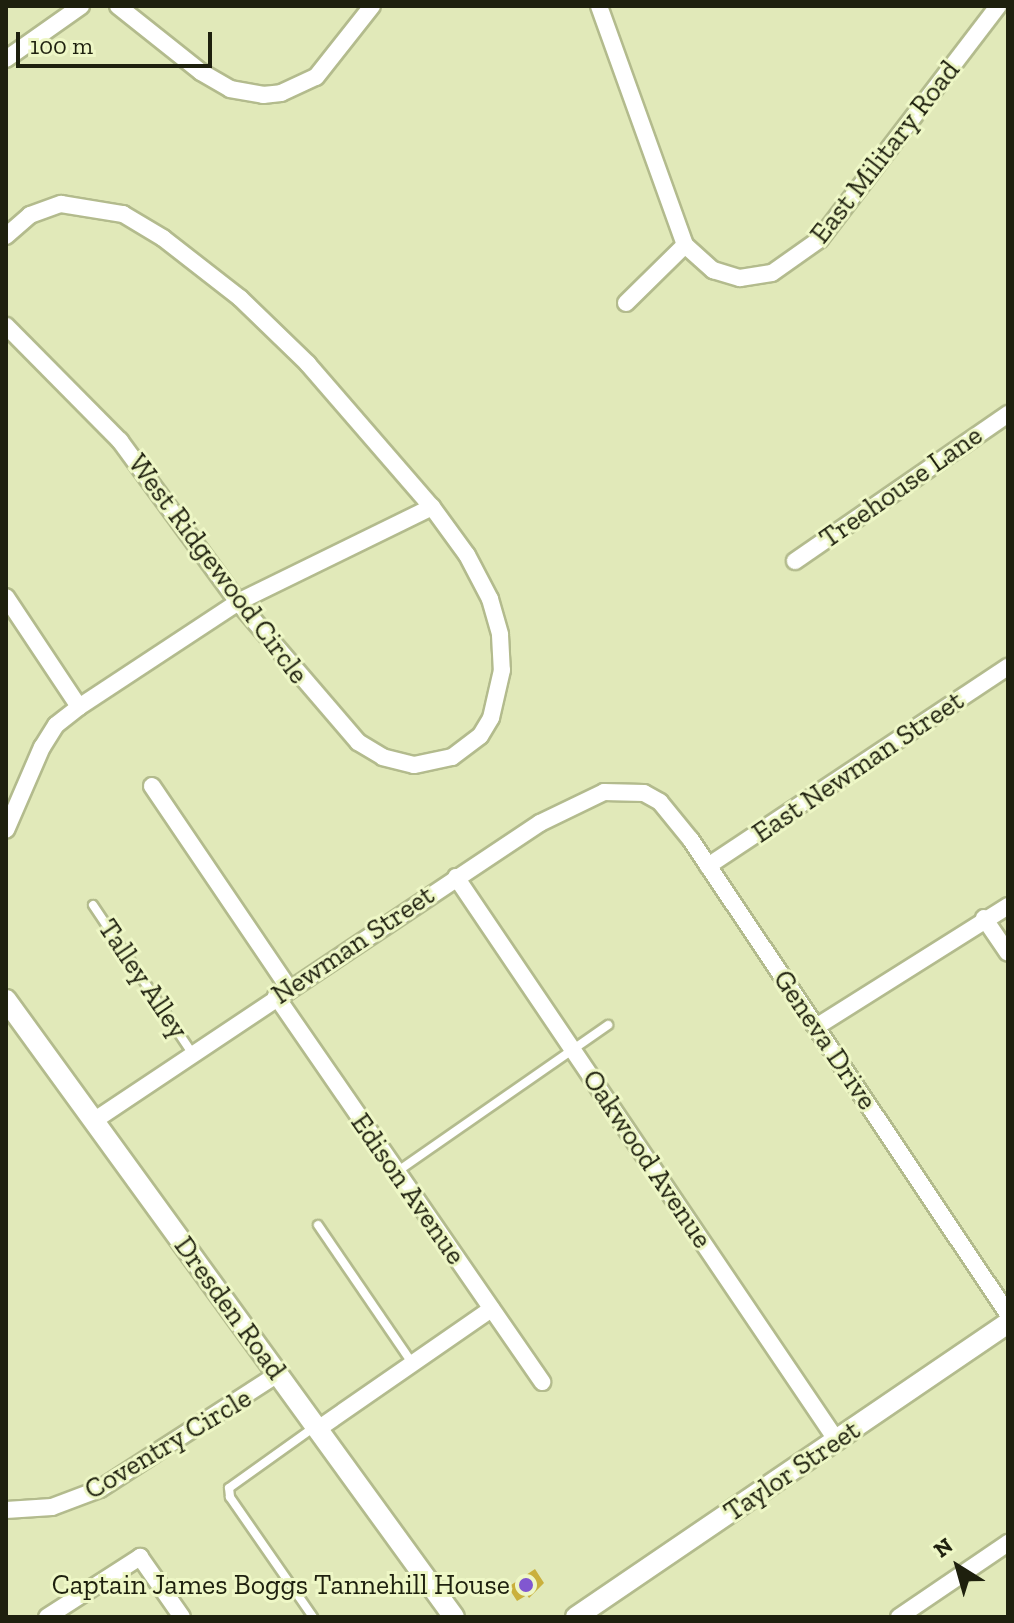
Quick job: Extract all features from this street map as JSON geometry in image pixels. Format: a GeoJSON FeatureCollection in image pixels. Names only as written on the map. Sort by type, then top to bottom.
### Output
{"type":"FeatureCollection","features":[{"type":"Feature","properties":{"kind":"street"},"geometry":{"type":"LineString","coordinates":[[6,59],[81,6]]}},
{"type":"Feature","properties":{"kind":"street"},"geometry":{"type":"LineString","coordinates":[[118,6],[201,72],[230,89],[263,95],[281,93],[316,77],[372,6]]}},
{"type":"Feature","properties":{"kind":"street","name":"East Military Road"},"geometry":{"type":"LineString","coordinates":[[599,6],[685,245],[713,270],[740,278],[772,273],[803,255],[840,215],[998,6]]}},
{"type":"Feature","properties":{"kind":"street"},"geometry":{"type":"LineString","coordinates":[[6,236],[20,222],[44,208],[79,204],[141,222],[251,309],[392,457],[432,507],[238,602],[79,707],[56,725],[42,747],[6,830]]}},
{"type":"Feature","properties":{"kind":"street"},"geometry":{"type":"LineString","coordinates":[[626,303],[685,245]]}},
{"type":"Feature","properties":{"kind":"street","name":"West Ridgewood Circle"},"geometry":{"type":"LineString","coordinates":[[6,326],[127,449],[238,602],[335,721],[370,751],[414,765],[452,757],[480,736],[491,718],[502,670],[500,635],[490,599],[467,555],[432,507]]}},
{"type":"Feature","properties":{"kind":"street","name":"Treehouse Lane"},"geometry":{"type":"LineString","coordinates":[[795,561],[1008,414]]}},
{"type":"Feature","properties":{"kind":"street"},"geometry":{"type":"LineString","coordinates":[[6,597],[79,707]]}},
{"type":"Feature","properties":{"kind":"street","name":"East Newman Street"},"geometry":{"type":"LineString","coordinates":[[708,866],[1008,667]]}},
{"type":"Feature","properties":{"kind":"street","name":"Edison Avenue"},"geometry":{"type":"LineString","coordinates":[[152,786],[398,1171],[542,1382]]}},
{"type":"Feature","properties":{"kind":"street","name":"Geneva Drive"},"geometry":{"type":"LineString","coordinates":[[622,789],[660,802],[708,866],[1008,1314]]}},
{"type":"Feature","properties":{"kind":"street","name":"Newman Street"},"geometry":{"type":"LineString","coordinates":[[95,1120],[282,991],[456,877],[587,798],[622,789]]}},
{"type":"Feature","properties":{"kind":"street","name":"Oakwood Avenue"},"geometry":{"type":"LineString","coordinates":[[456,877],[837,1441]]}},
{"type":"Feature","properties":{"kind":"street"},"geometry":{"type":"LineString","coordinates":[[816,1027],[984,918],[1008,906]]}},
{"type":"Feature","properties":{"kind":"street"},"geometry":{"type":"LineString","coordinates":[[984,918],[1008,953]]}},
{"type":"Feature","properties":{"kind":"street","name":"Dresden Road"},"geometry":{"type":"LineString","coordinates":[[6,1000],[454,1617]]}},
{"type":"Feature","properties":{"kind":"street"},"geometry":{"type":"LineString","coordinates":[[317,1427],[491,1309]]}},
{"type":"Feature","properties":{"kind":"street","name":"Taylor Street"},"geometry":{"type":"LineString","coordinates":[[576,1617],[1008,1323]]}},
{"type":"Feature","properties":{"kind":"street","name":"Coventry Circle"},"geometry":{"type":"LineString","coordinates":[[6,1510],[52,1507],[100,1489],[278,1374]]}},
{"type":"Feature","properties":{"kind":"street"},"geometry":{"type":"LineString","coordinates":[[899,1617],[1008,1543]]}},
{"type":"Feature","properties":{"kind":"street"},"geometry":{"type":"LineString","coordinates":[[47,1617],[140,1557],[182,1617]]}},
{"type":"Feature","properties":{"kind":"lane","name":"Talley Alley"},"geometry":{"type":"LineString","coordinates":[[93,905],[192,1053]]}},
{"type":"Feature","properties":{"kind":"lane"},"geometry":{"type":"LineString","coordinates":[[398,1171],[608,1025]]}},
{"type":"Feature","properties":{"kind":"lane"},"geometry":{"type":"LineString","coordinates":[[318,1225],[412,1363]]}},
{"type":"Feature","properties":{"kind":"lane"},"geometry":{"type":"LineString","coordinates":[[313,1617],[230,1497],[229,1488],[317,1427]]}},
{"type":"Feature","properties":{"kind":"building","name":"Captain James Boggs Tannehill House"},"geometry":{"type":"Polygon","coordinates":[[[535,1569],[544,1583],[529,1598],[527,1595],[517,1601],[508,1587],[535,1569]]]}},
{"type":"Feature","properties":{"kind":"place","name":"Captain James Boggs Tannehill House"},"geometry":{"type":"Point","coordinates":[526,1585]}}]}
